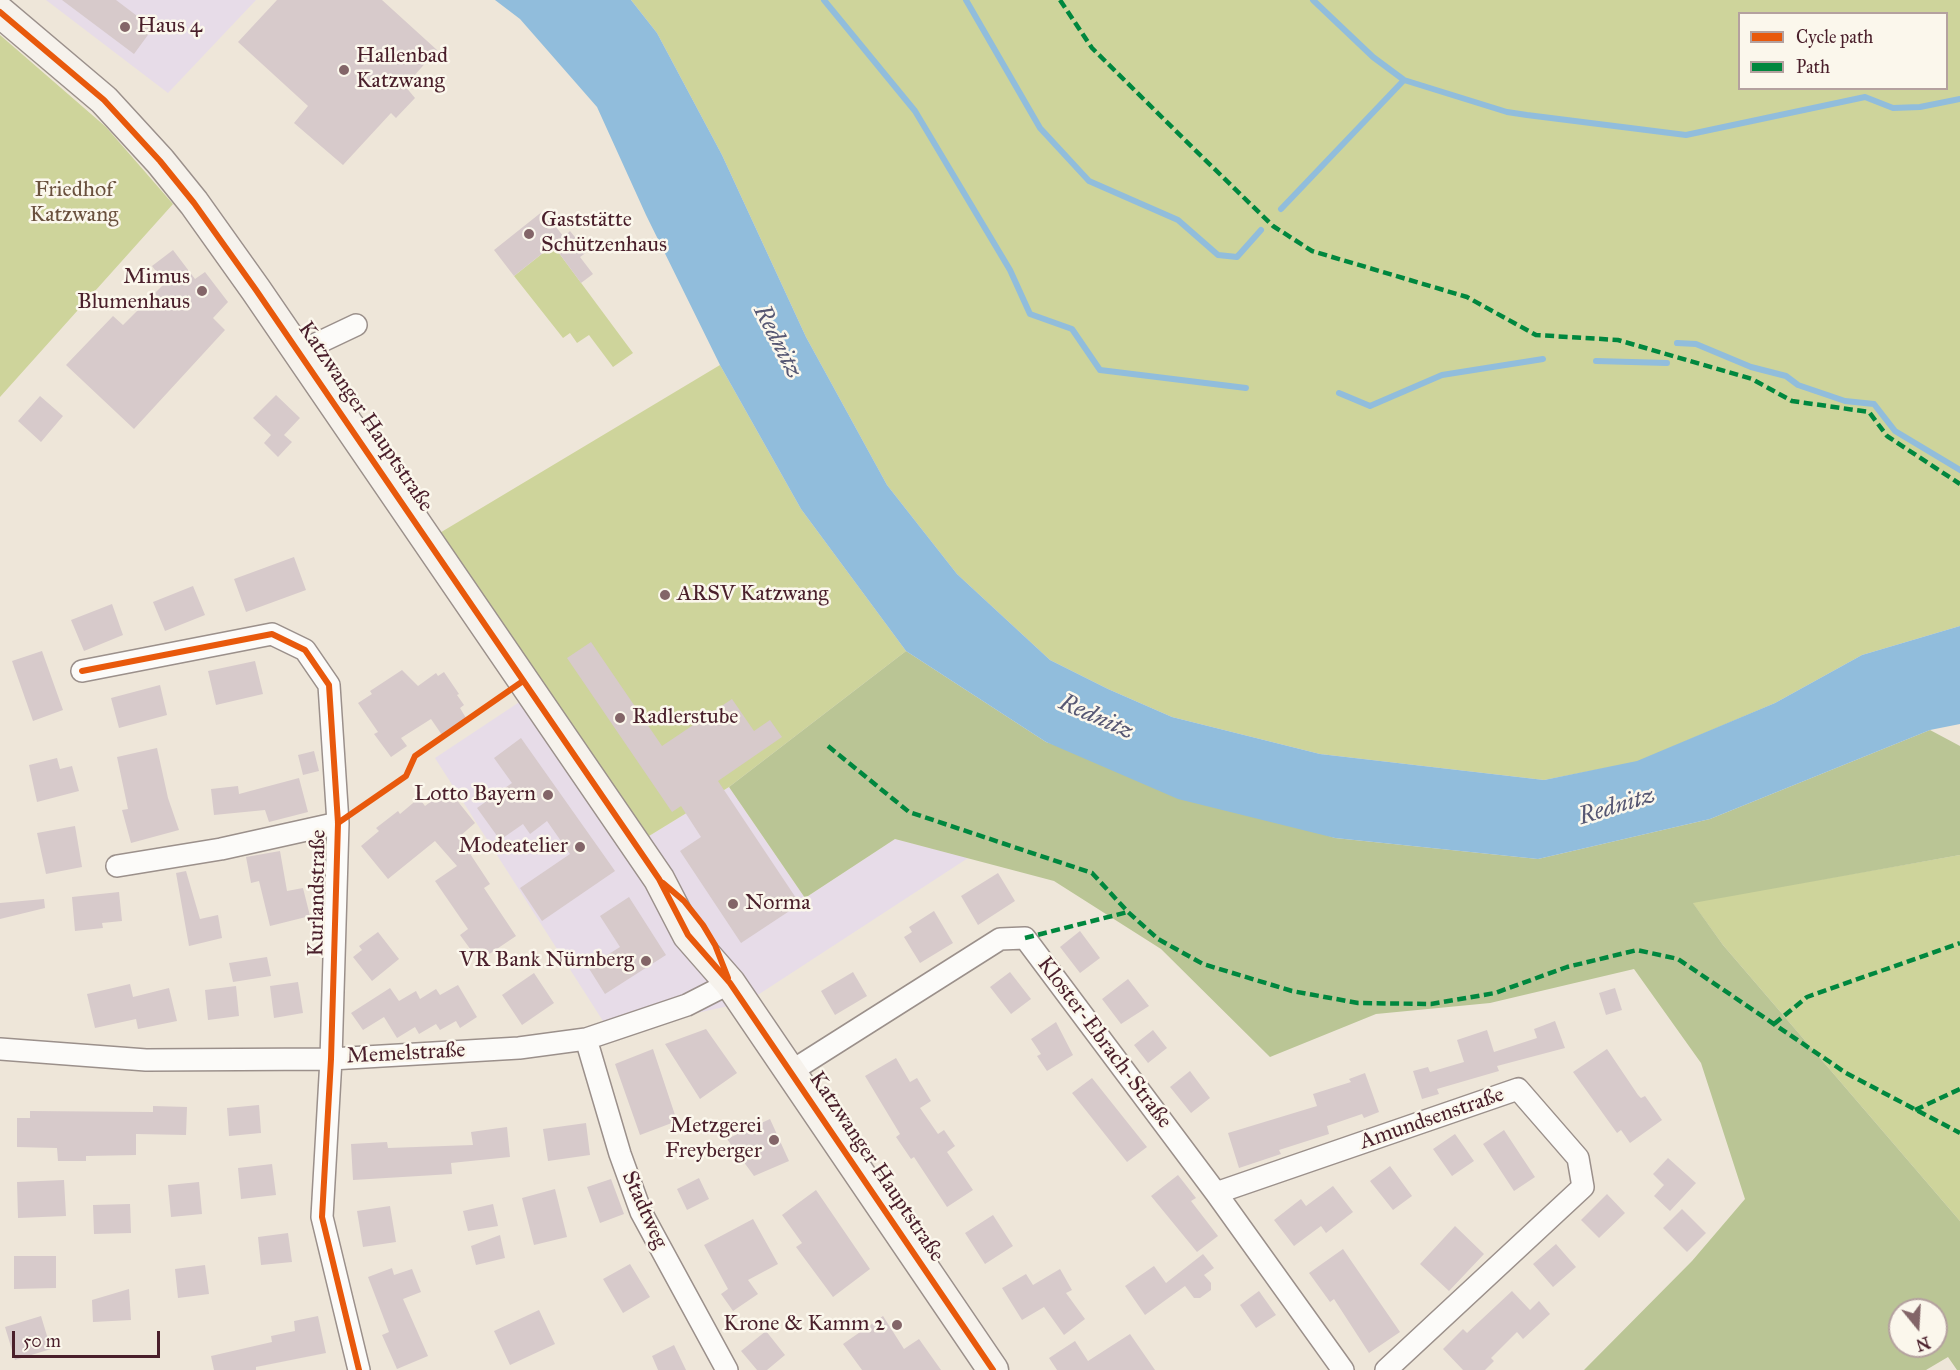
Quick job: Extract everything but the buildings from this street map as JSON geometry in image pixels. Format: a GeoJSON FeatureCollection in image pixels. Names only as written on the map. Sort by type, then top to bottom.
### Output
{"type":"FeatureCollection","features":[{"type":"Feature","properties":{"kind":"main road","name":"Katzwanger Hauptstraße"},"geometry":{"type":"LineString","coordinates":[[0,12],[104,100],[160,161],[227,249],[659,879],[684,901],[703,925],[715,945],[730,983],[993,1370]]}},
{"type":"Feature","properties":{"kind":"street"},"geometry":{"type":"LineString","coordinates":[[298,352],[356,325]]}},
{"type":"Feature","properties":{"kind":"street","name":"Kurlandstraße"},"geometry":{"type":"LineString","coordinates":[[82,671],[272,634],[305,650],[329,685],[338,824],[331,1059],[322,1217],[358,1370]]}},
{"type":"Feature","properties":{"kind":"street","name":"Kurlandstraße"},"geometry":{"type":"LineString","coordinates":[[117,866],[221,849],[338,824]]}},
{"type":"Feature","properties":{"kind":"street","name":"Kloster-Ebrach-Straße"},"geometry":{"type":"LineString","coordinates":[[790,1072],[1000,939],[1025,938],[1216,1192],[1343,1370]]}},
{"type":"Feature","properties":{"kind":"street","name":"Memelstraße"},"geometry":{"type":"LineString","coordinates":[[0,1048],[146,1060],[331,1059],[519,1048],[586,1039],[687,1005],[730,983]]}},
{"type":"Feature","properties":{"kind":"street","name":"Stadtweg"},"geometry":{"type":"LineString","coordinates":[[586,1039],[620,1154],[641,1212],[727,1370]]}},
{"type":"Feature","properties":{"kind":"street","name":"Amundsenstraße"},"geometry":{"type":"LineString","coordinates":[[1216,1192],[1518,1089],[1578,1158],[1583,1187],[1386,1370]]}},
{"type":"Feature","properties":{"kind":"shaded area"},"geometry":{"type":"Polygon","coordinates":[[[46,0],[256,0],[168,93],[46,0]]]}},
{"type":"Feature","properties":{"kind":"shaded area"},"geometry":{"type":"Polygon","coordinates":[[[533,693],[636,844],[729,787],[805,898],[895,839],[968,858],[747,1002],[610,1032],[435,758],[533,693]]]}},
{"type":"Feature","properties":{"kind":"green space"},"geometry":{"type":"Polygon","coordinates":[[[631,0],[1960,0],[1960,626],[1862,655],[1775,703],[1637,762],[1544,780],[1320,754],[1172,717],[1050,660],[957,574],[887,485],[806,337],[722,155],[657,33],[631,0]]]}},
{"type":"Feature","properties":{"kind":"green space","name":"Friedhof Katzwang"},"geometry":{"type":"Polygon","coordinates":[[[0,35],[106,127],[173,204],[0,397],[0,35]]]}},
{"type":"Feature","properties":{"kind":"green space"},"geometry":{"type":"Polygon","coordinates":[[[553,245],[633,353],[613,367],[589,335],[577,343],[570,333],[563,338],[514,276],[553,245]]]}},
{"type":"Feature","properties":{"kind":"green space","name":"ARSV Katzwang"},"geometry":{"type":"Polygon","coordinates":[[[720,365],[801,509],[906,651],[729,787],[636,844],[428,540],[720,365]]]}},
{"type":"Feature","properties":{"kind":"green space"},"geometry":{"type":"Polygon","coordinates":[[[906,651],[1046,742],[1335,838],[1538,859],[1710,819],[1930,730],[1960,746],[1960,855],[1693,903],[1723,945],[1960,1221],[1960,1370],[1957,1370],[1948,1357],[1948,1298],[1888,1298],[1888,1358],[1946,1358],[1926,1370],[1584,1370],[1692,1261],[1745,1199],[1701,1063],[1634,969],[1490,1003],[1376,1014],[1270,1057],[1161,949],[1054,881],[895,839],[805,898],[729,787],[906,651]]]}},
{"type":"Feature","properties":{"kind":"green space"},"geometry":{"type":"Polygon","coordinates":[[[1960,855],[1960,1221],[1723,945],[1692,902],[1960,855]]]}},
{"type":"Feature","properties":{"kind":"water","name":"Rednitz"},"geometry":{"type":"Polygon","coordinates":[[[495,0],[631,0],[657,33],[722,155],[806,337],[887,485],[957,574],[1050,660],[1108,689],[1172,717],[1320,754],[1544,780],[1637,761],[1775,703],[1862,655],[1960,626],[1960,724],[1930,730],[1710,819],[1538,859],[1335,838],[1178,799],[1046,742],[906,651],[801,509],[720,365],[646,215],[597,107],[520,19],[495,0]]]}},
{"type":"Feature","properties":{"kind":"waterway"},"geometry":{"type":"LineString","coordinates":[[824,0],[915,111],[1010,270],[1030,314],[1072,329],[1100,370],[1246,388]]}},
{"type":"Feature","properties":{"kind":"waterway"},"geometry":{"type":"LineString","coordinates":[[966,0],[1040,128],[1089,181],[1178,220],[1218,255],[1237,257],[1261,230]]}},
{"type":"Feature","properties":{"kind":"waterway"},"geometry":{"type":"LineString","coordinates":[[1313,0],[1373,57],[1404,80],[1507,112],[1686,135],[1865,97],[1893,108],[1920,107],[1960,99]]}},
{"type":"Feature","properties":{"kind":"waterway"},"geometry":{"type":"LineString","coordinates":[[1281,209],[1404,80]]}},
{"type":"Feature","properties":{"kind":"waterway"},"geometry":{"type":"LineString","coordinates":[[1677,343],[1696,344],[1751,367],[1786,376],[1798,385],[1845,401],[1874,404],[1895,431],[1960,470]]}},
{"type":"Feature","properties":{"kind":"waterway"},"geometry":{"type":"LineString","coordinates":[[1339,393],[1370,406],[1442,375],[1543,359]]}},
{"type":"Feature","properties":{"kind":"waterway"},"geometry":{"type":"LineString","coordinates":[[1596,361],[1667,363]]}},
{"type":"Feature","properties":{"kind":"marked path"},"geometry":{"type":"LineString","coordinates":[[1060,0],[1092,48],[1273,226],[1312,251],[1467,297],[1536,335],[1618,340],[1752,379],[1792,401],[1869,412],[1887,436],[1960,484]]}},
{"type":"Feature","properties":{"kind":"marked path"},"geometry":{"type":"LineString","coordinates":[[828,746],[909,812],[1092,873],[1128,912],[1158,939],[1203,964],[1292,991],[1358,1003],[1431,1004],[1495,993],[1567,967],[1637,950],[1678,959],[1846,1073],[1960,1133]]}},
{"type":"Feature","properties":{"kind":"marked path"},"geometry":{"type":"LineString","coordinates":[[1025,938],[1128,912]]}},
{"type":"Feature","properties":{"kind":"marked path"},"geometry":{"type":"LineString","coordinates":[[1774,1024],[1807,997],[1960,943]]}},
{"type":"Feature","properties":{"kind":"marked path"},"geometry":{"type":"LineString","coordinates":[[1915,1110],[1960,1089]]}},
{"type":"Feature","properties":{"kind":"cycle path"},"geometry":{"type":"LineString","coordinates":[[0,12],[104,100],[160,161],[194,203],[659,879],[688,935],[730,983],[993,1370]]}},
{"type":"Feature","properties":{"kind":"cycle path"},"geometry":{"type":"LineString","coordinates":[[82,671],[272,634],[305,650],[329,685],[338,823],[331,1059],[322,1217],[359,1370]]}},
{"type":"Feature","properties":{"kind":"cycle path"},"geometry":{"type":"LineString","coordinates":[[338,823],[406,776],[415,756],[523,681]]}},
{"type":"Feature","properties":{"kind":"cycle path"},"geometry":{"type":"LineString","coordinates":[[663,883],[684,901],[703,925],[715,945],[728,978]]}},
{"type":"Feature","properties":{"kind":"place","name":"Haus 4"},"geometry":{"type":"Point","coordinates":[125,27]}},
{"type":"Feature","properties":{"kind":"place","name":"Hallenbad Katzwang"},"geometry":{"type":"Point","coordinates":[344,70]}},
{"type":"Feature","properties":{"kind":"place","name":"Gaststätte Schützenhaus"},"geometry":{"type":"Point","coordinates":[529,234]}},
{"type":"Feature","properties":{"kind":"place","name":"Mimus Blumenhaus"},"geometry":{"type":"Point","coordinates":[202,291]}},
{"type":"Feature","properties":{"kind":"place","name":"ARSV Katzwang"},"geometry":{"type":"Point","coordinates":[665,595]}},
{"type":"Feature","properties":{"kind":"place","name":"Radlerstube"},"geometry":{"type":"Point","coordinates":[620,718]}},
{"type":"Feature","properties":{"kind":"place","name":"Lotto Bayern"},"geometry":{"type":"Point","coordinates":[548,795]}},
{"type":"Feature","properties":{"kind":"place","name":"Modeatelier"},"geometry":{"type":"Point","coordinates":[580,847]}},
{"type":"Feature","properties":{"kind":"place","name":"Norma"},"geometry":{"type":"Point","coordinates":[733,904]}},
{"type":"Feature","properties":{"kind":"place","name":"VR Bank Nürnberg"},"geometry":{"type":"Point","coordinates":[646,961]}},
{"type":"Feature","properties":{"kind":"place","name":"Metzgerei Freyberger"},"geometry":{"type":"Point","coordinates":[774,1140]}},
{"type":"Feature","properties":{"kind":"place","name":"Krone & Kamm 2"},"geometry":{"type":"Point","coordinates":[897,1325]}}]}
